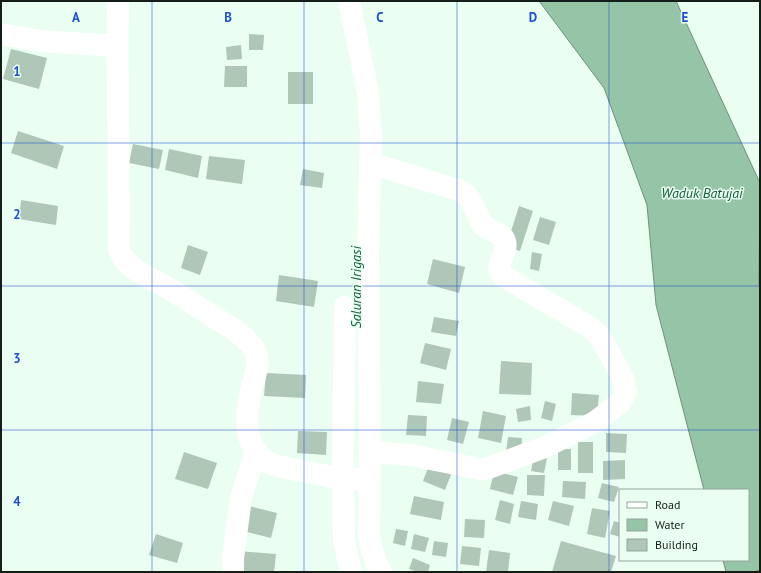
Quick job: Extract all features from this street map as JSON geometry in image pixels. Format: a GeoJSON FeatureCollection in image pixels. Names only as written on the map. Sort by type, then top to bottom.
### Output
{"type":"FeatureCollection","features":[{"type":"Feature","properties":{"kind":"street"},"geometry":{"type":"LineString","coordinates":[[118,1],[119,250],[121,255],[134,269],[228,325],[251,344],[257,357],[258,368],[250,391],[247,424],[250,440],[264,460],[284,468],[357,479]]}},
{"type":"Feature","properties":{"kind":"street"},"geometry":{"type":"LineString","coordinates":[[349,1],[368,92],[371,135],[368,252],[370,452],[357,479],[344,541],[352,572]]}},
{"type":"Feature","properties":{"kind":"street"},"geometry":{"type":"LineString","coordinates":[[1,34],[40,41],[117,46]]}},
{"type":"Feature","properties":{"kind":"street"},"geometry":{"type":"LineString","coordinates":[[370,163],[458,190],[468,197],[483,225],[501,236],[505,241],[506,246],[499,268],[501,274],[586,325],[599,335],[623,378],[626,391],[621,402],[595,422],[545,447],[486,469],[411,455],[370,452]]}},
{"type":"Feature","properties":{"kind":"street"},"geometry":{"type":"LineString","coordinates":[[345,307],[357,479],[372,550],[381,572]]}},
{"type":"Feature","properties":{"kind":"street"},"geometry":{"type":"LineString","coordinates":[[233,572],[233,558],[241,498],[256,450]]}},
{"type":"Feature","properties":{"kind":"water","name":"Waduk Batujai"},"geometry":{"type":"Polygon","coordinates":[[[539,1],[676,1],[760,183],[760,570],[752,572],[726,572],[723,561],[749,561],[749,489],[704,489],[656,305],[647,205],[604,88],[539,1]]]}},
{"type":"Feature","properties":{"kind":"building"},"geometry":{"type":"Polygon","coordinates":[[[249,34],[264,35],[263,50],[249,50],[249,34]]]}},
{"type":"Feature","properties":{"kind":"building"},"geometry":{"type":"Polygon","coordinates":[[[241,45],[242,59],[227,60],[226,47],[241,45]]]}},
{"type":"Feature","properties":{"kind":"building"},"geometry":{"type":"Polygon","coordinates":[[[11,49],[47,58],[39,89],[3,79],[11,49]]]}},
{"type":"Feature","properties":{"kind":"building"},"geometry":{"type":"Polygon","coordinates":[[[225,66],[247,66],[247,87],[224,87],[225,66]]]}},
{"type":"Feature","properties":{"kind":"building"},"geometry":{"type":"Polygon","coordinates":[[[288,72],[313,72],[313,104],[288,104],[288,72]]]}},
{"type":"Feature","properties":{"kind":"building"},"geometry":{"type":"Polygon","coordinates":[[[18,131],[64,146],[57,169],[11,153],[18,131]]]}},
{"type":"Feature","properties":{"kind":"building"},"geometry":{"type":"Polygon","coordinates":[[[133,144],[163,150],[159,169],[129,163],[133,144]]]}},
{"type":"Feature","properties":{"kind":"building"},"geometry":{"type":"Polygon","coordinates":[[[169,149],[202,156],[198,178],[165,170],[169,149]]]}},
{"type":"Feature","properties":{"kind":"building"},"geometry":{"type":"Polygon","coordinates":[[[209,156],[245,160],[242,184],[206,179],[209,156]]]}},
{"type":"Feature","properties":{"kind":"building"},"geometry":{"type":"Polygon","coordinates":[[[303,169],[324,173],[322,188],[300,185],[303,169]]]}},
{"type":"Feature","properties":{"kind":"building"},"geometry":{"type":"Polygon","coordinates":[[[21,200],[58,206],[56,225],[19,219],[21,200]]]}},
{"type":"Feature","properties":{"kind":"building"},"geometry":{"type":"Polygon","coordinates":[[[519,206],[533,211],[520,251],[506,247],[519,206]]]}},
{"type":"Feature","properties":{"kind":"building"},"geometry":{"type":"Polygon","coordinates":[[[540,217],[556,222],[549,245],[533,240],[540,217]]]}},
{"type":"Feature","properties":{"kind":"building"},"geometry":{"type":"Polygon","coordinates":[[[188,245],[208,252],[200,275],[181,268],[188,245]]]}},
{"type":"Feature","properties":{"kind":"building"},"geometry":{"type":"Polygon","coordinates":[[[532,252],[542,254],[539,271],[530,269],[532,252]]]}},
{"type":"Feature","properties":{"kind":"building"},"geometry":{"type":"Polygon","coordinates":[[[433,259],[465,267],[459,293],[427,284],[433,259]]]}},
{"type":"Feature","properties":{"kind":"building"},"geometry":{"type":"Polygon","coordinates":[[[279,275],[318,281],[314,307],[276,301],[279,275]]]}},
{"type":"Feature","properties":{"kind":"building"},"geometry":{"type":"Polygon","coordinates":[[[434,317],[459,321],[456,336],[431,332],[434,317]]]}},
{"type":"Feature","properties":{"kind":"building"},"geometry":{"type":"Polygon","coordinates":[[[425,343],[451,349],[446,370],[420,363],[425,343]]]}},
{"type":"Feature","properties":{"kind":"building"},"geometry":{"type":"Polygon","coordinates":[[[501,361],[532,363],[531,395],[499,394],[501,361]]]}},
{"type":"Feature","properties":{"kind":"building"},"geometry":{"type":"Polygon","coordinates":[[[266,373],[306,375],[305,398],[264,396],[266,373]]]}},
{"type":"Feature","properties":{"kind":"building"},"geometry":{"type":"Polygon","coordinates":[[[418,381],[444,384],[441,404],[416,402],[418,381]]]}},
{"type":"Feature","properties":{"kind":"building"},"geometry":{"type":"Polygon","coordinates":[[[572,393],[599,395],[597,416],[571,415],[572,393]]]}},
{"type":"Feature","properties":{"kind":"building"},"geometry":{"type":"Polygon","coordinates":[[[545,401],[556,404],[552,421],[541,418],[545,401]]]}},
{"type":"Feature","properties":{"kind":"building"},"geometry":{"type":"Polygon","coordinates":[[[530,406],[531,420],[518,422],[516,409],[530,406]]]}},
{"type":"Feature","properties":{"kind":"building"},"geometry":{"type":"Polygon","coordinates":[[[483,411],[506,416],[501,443],[478,438],[483,411]]]}},
{"type":"Feature","properties":{"kind":"building"},"geometry":{"type":"Polygon","coordinates":[[[408,415],[427,416],[426,436],[406,435],[408,415]]]}},
{"type":"Feature","properties":{"kind":"building"},"geometry":{"type":"Polygon","coordinates":[[[452,418],[469,422],[463,444],[447,440],[452,418]]]}},
{"type":"Feature","properties":{"kind":"building"},"geometry":{"type":"Polygon","coordinates":[[[298,431],[327,432],[326,455],[297,453],[298,431]]]}},
{"type":"Feature","properties":{"kind":"building"},"geometry":{"type":"Polygon","coordinates":[[[606,433],[627,434],[626,453],[606,452],[606,433]]]}},
{"type":"Feature","properties":{"kind":"building"},"geometry":{"type":"Polygon","coordinates":[[[508,437],[522,438],[521,453],[506,452],[508,437]]]}},
{"type":"Feature","properties":{"kind":"building"},"geometry":{"type":"Polygon","coordinates":[[[578,442],[593,442],[593,473],[578,473],[578,442]]]}},
{"type":"Feature","properties":{"kind":"building"},"geometry":{"type":"Polygon","coordinates":[[[558,449],[571,449],[571,470],[558,470],[558,449]]]}},
{"type":"Feature","properties":{"kind":"building"},"geometry":{"type":"Polygon","coordinates":[[[184,452],[217,463],[208,489],[175,479],[184,452]]]}},
{"type":"Feature","properties":{"kind":"building"},"geometry":{"type":"Polygon","coordinates":[[[534,455],[547,458],[544,473],[531,471],[534,455]]]}},
{"type":"Feature","properties":{"kind":"building"},"geometry":{"type":"Polygon","coordinates":[[[625,460],[625,479],[603,480],[603,461],[625,460]]]}},
{"type":"Feature","properties":{"kind":"building"},"geometry":{"type":"Polygon","coordinates":[[[430,463],[452,472],[445,490],[423,481],[430,463]]]}},
{"type":"Feature","properties":{"kind":"building"},"geometry":{"type":"Polygon","coordinates":[[[494,471],[518,477],[513,495],[490,489],[494,471]]]}},
{"type":"Feature","properties":{"kind":"building"},"geometry":{"type":"Polygon","coordinates":[[[527,475],[545,475],[544,496],[527,495],[527,475]]]}},
{"type":"Feature","properties":{"kind":"building"},"geometry":{"type":"Polygon","coordinates":[[[563,481],[586,482],[585,499],[562,497],[563,481]]]}},
{"type":"Feature","properties":{"kind":"building"},"geometry":{"type":"Polygon","coordinates":[[[602,483],[619,487],[614,502],[598,498],[602,483]]]}},
{"type":"Feature","properties":{"kind":"building"},"geometry":{"type":"Polygon","coordinates":[[[414,496],[444,502],[441,520],[410,514],[414,496]]]}},
{"type":"Feature","properties":{"kind":"building"},"geometry":{"type":"Polygon","coordinates":[[[500,500],[514,504],[510,524],[495,520],[500,500]]]}},
{"type":"Feature","properties":{"kind":"building"},"geometry":{"type":"Polygon","coordinates":[[[521,501],[538,504],[536,520],[518,517],[521,501]]]}},
{"type":"Feature","properties":{"kind":"building"},"geometry":{"type":"Polygon","coordinates":[[[553,501],[574,506],[569,526],[548,520],[553,501]]]}},
{"type":"Feature","properties":{"kind":"building"},"geometry":{"type":"Polygon","coordinates":[[[249,506],[277,513],[271,538],[243,531],[249,506]]]}},
{"type":"Feature","properties":{"kind":"building"},"geometry":{"type":"Polygon","coordinates":[[[592,508],[610,511],[605,538],[587,534],[592,508]]]}},
{"type":"Feature","properties":{"kind":"building"},"geometry":{"type":"Polygon","coordinates":[[[465,519],[485,520],[484,538],[464,537],[465,519]]]}},
{"type":"Feature","properties":{"kind":"building"},"geometry":{"type":"Polygon","coordinates":[[[614,521],[619,523],[619,537],[610,534],[614,521]]]}},
{"type":"Feature","properties":{"kind":"building"},"geometry":{"type":"Polygon","coordinates":[[[396,529],[408,531],[405,546],[393,543],[396,529]]]}},
{"type":"Feature","properties":{"kind":"building"},"geometry":{"type":"Polygon","coordinates":[[[156,534],[183,543],[177,563],[149,555],[156,534]]]}},
{"type":"Feature","properties":{"kind":"building"},"geometry":{"type":"Polygon","coordinates":[[[414,534],[429,538],[425,552],[411,549],[414,534]]]}},
{"type":"Feature","properties":{"kind":"building"},"geometry":{"type":"Polygon","coordinates":[[[434,541],[448,543],[446,557],[432,555],[434,541]]]}},
{"type":"Feature","properties":{"kind":"building"},"geometry":{"type":"Polygon","coordinates":[[[561,541],[616,556],[611,572],[552,572],[561,541]]]}},
{"type":"Feature","properties":{"kind":"building"},"geometry":{"type":"Polygon","coordinates":[[[462,546],[481,548],[479,566],[460,564],[462,546]]]}},
{"type":"Feature","properties":{"kind":"building"},"geometry":{"type":"Polygon","coordinates":[[[489,550],[510,553],[508,572],[486,572],[489,550]]]}},
{"type":"Feature","properties":{"kind":"building"},"geometry":{"type":"Polygon","coordinates":[[[239,551],[276,554],[274,572],[238,572],[239,551]]]}},
{"type":"Feature","properties":{"kind":"building"},"geometry":{"type":"Polygon","coordinates":[[[413,558],[430,565],[428,572],[418,572],[409,569],[413,558]]]}},
{"type":"Feature","properties":{"kind":"water label","name":"Saluran Irigasi"},"geometry":{"type":"Point","coordinates":[356,287]}}]}
